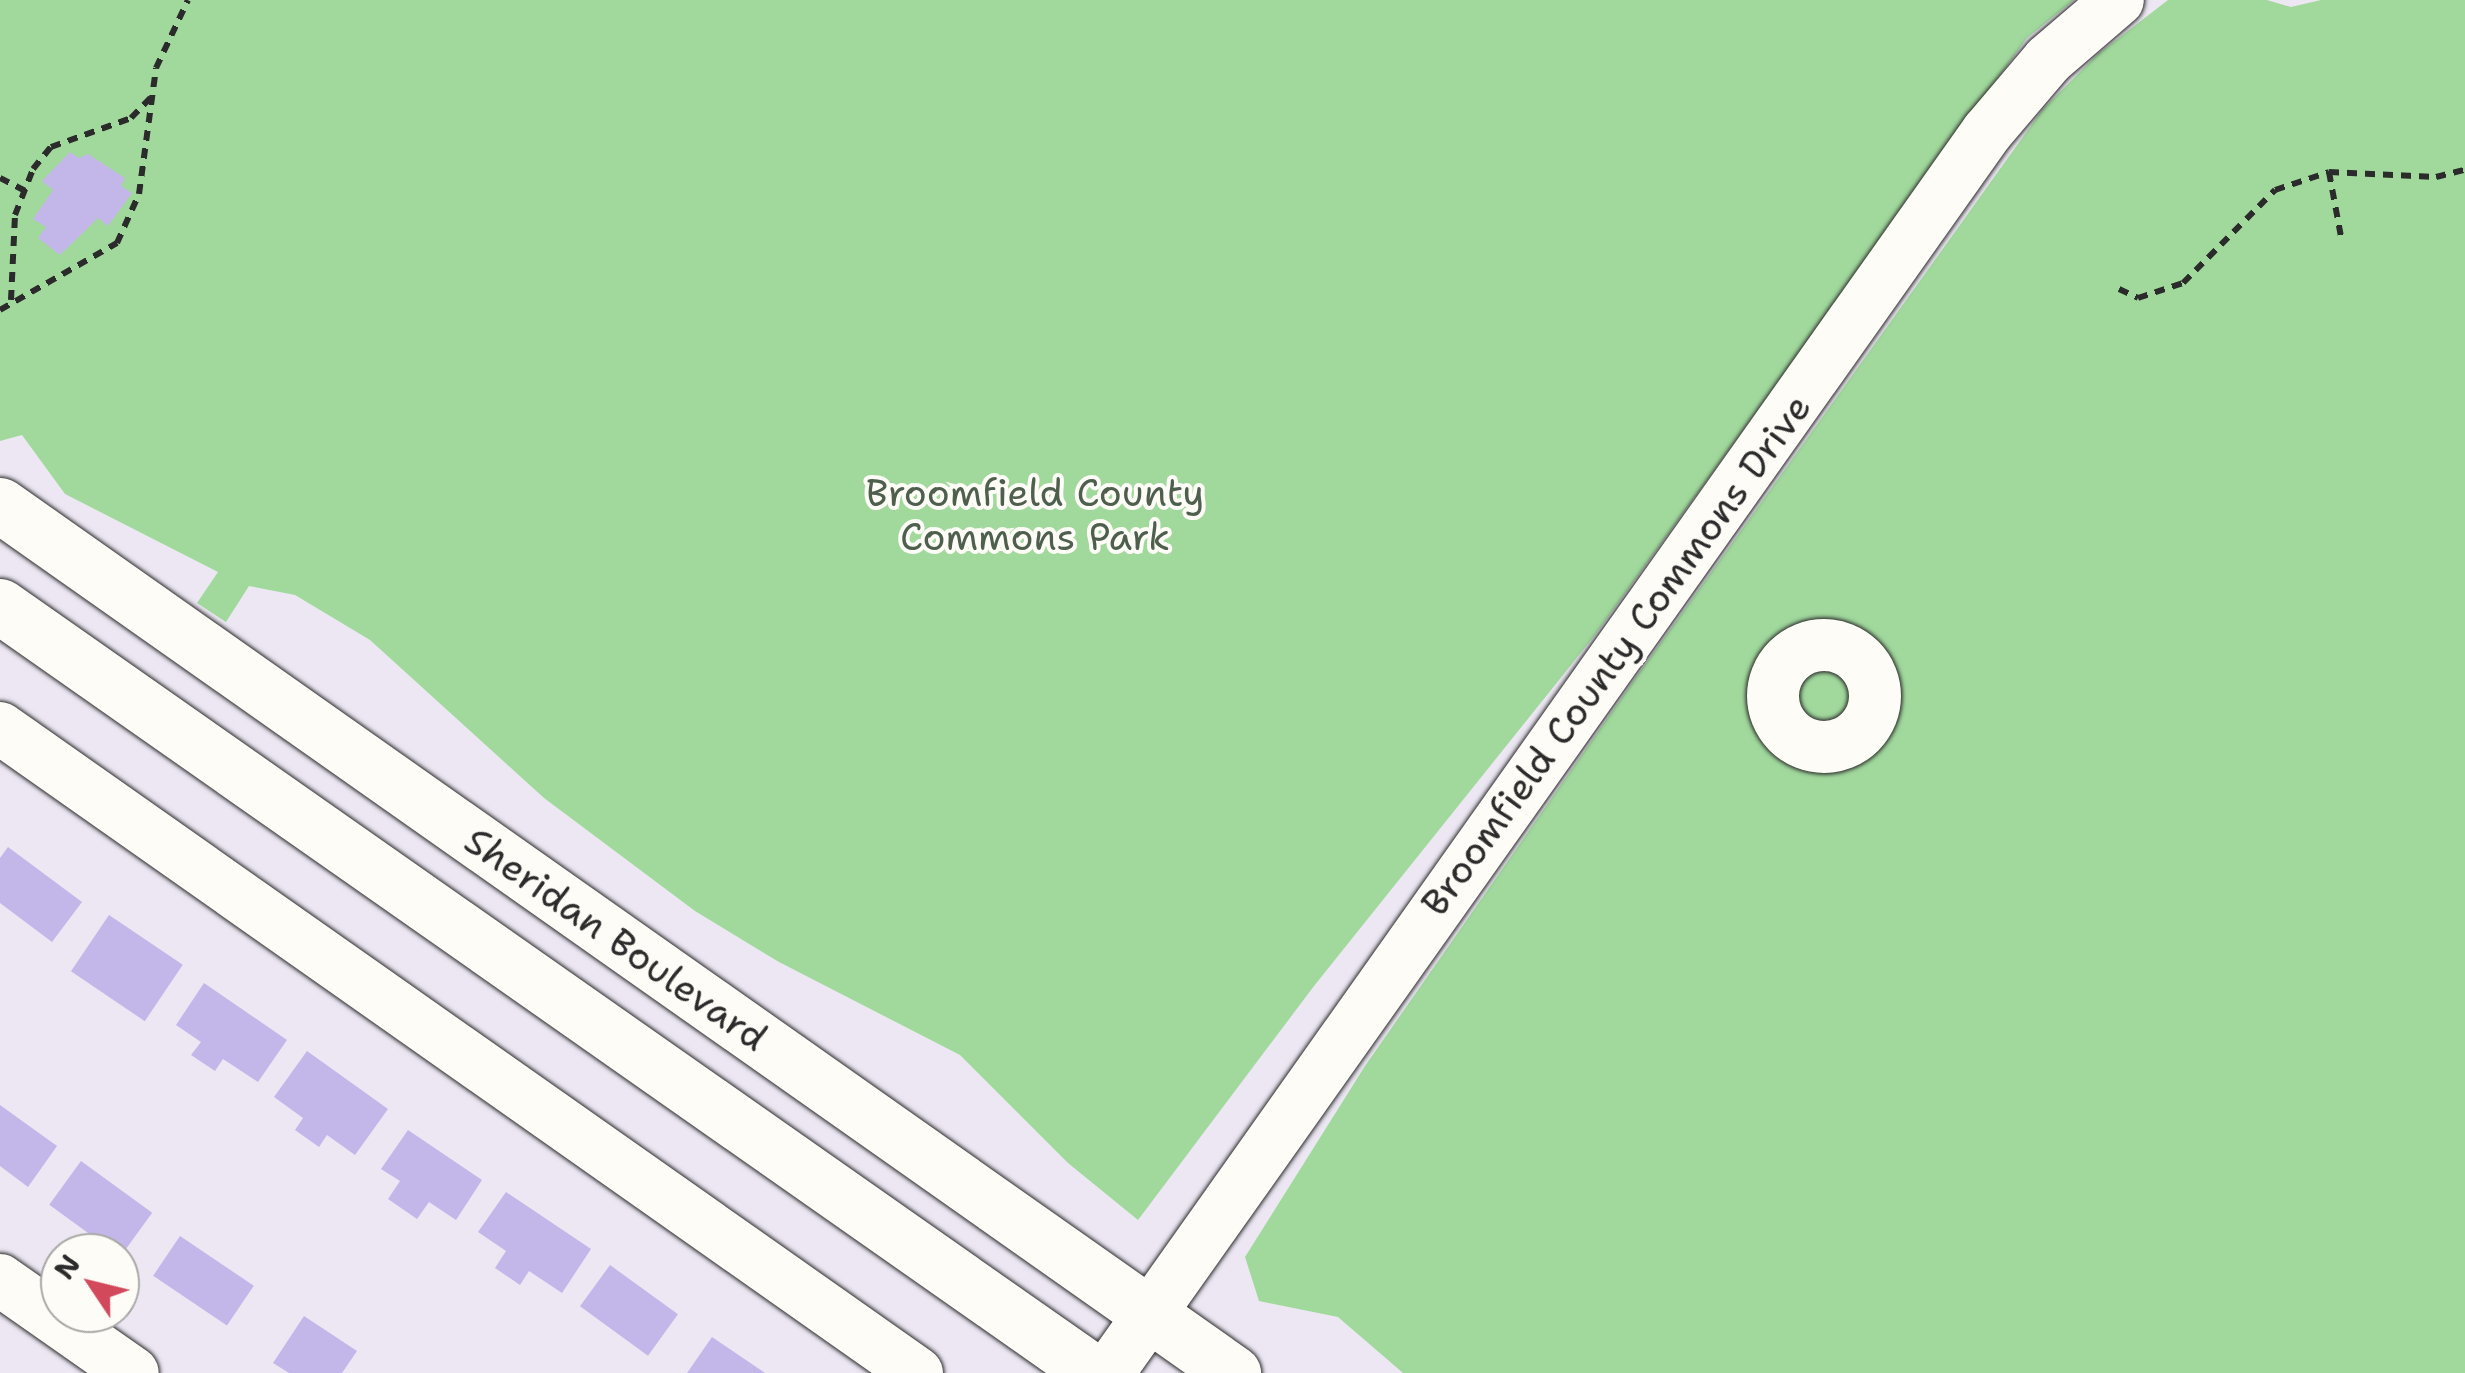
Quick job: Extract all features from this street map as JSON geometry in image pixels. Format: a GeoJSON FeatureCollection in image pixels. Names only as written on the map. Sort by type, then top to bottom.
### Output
{"type":"FeatureCollection","features":[{"type":"Feature","properties":{"kind":"main road","name":"Sheridan Boulevard"},"geometry":{"type":"LineString","coordinates":[[0,505],[1233,1373]]}},
{"type":"Feature","properties":{"kind":"main road"},"geometry":{"type":"LineString","coordinates":[[0,606],[1094,1373]]}},
{"type":"Feature","properties":{"kind":"street","name":"Broomfield County Commons Drive"},"geometry":{"type":"LineString","coordinates":[[1108,1373],[1987,132],[2048,60],[2118,5]]}},
{"type":"Feature","properties":{"kind":"street"},"geometry":{"type":"LineString","coordinates":[[0,728],[917,1373]]}},
{"type":"Feature","properties":{"kind":"street"},"geometry":{"type":"LineString","coordinates":[[0,1280],[133,1373]]}},
{"type":"Feature","properties":{"kind":"path"},"geometry":{"type":"LineString","coordinates":[[0,310],[11,300],[93,262],[117,243],[139,194],[156,68],[188,0]]}},
{"type":"Feature","properties":{"kind":"path"},"geometry":{"type":"LineString","coordinates":[[11,300],[14,216],[24,191],[51,147],[131,118],[152,96]]}},
{"type":"Feature","properties":{"kind":"path"},"geometry":{"type":"LineString","coordinates":[[2119,288],[2138,298],[2183,282],[2275,190],[2329,172],[2436,177],[2465,170]]}},
{"type":"Feature","properties":{"kind":"path"},"geometry":{"type":"LineString","coordinates":[[2329,172],[2342,242]]}},
{"type":"Feature","properties":{"kind":"path"},"geometry":{"type":"LineString","coordinates":[[0,178],[24,191]]}},
{"type":"Feature","properties":{"kind":"green space","name":"Broomfield County Commons Park"},"geometry":{"type":"Polygon","coordinates":[[[0,0],[2074,0],[2027,38],[1595,635],[1314,986],[1138,1220],[1068,1163],[960,1055],[779,962],[695,911],[544,798],[370,640],[295,595],[249,586],[226,622],[197,603],[218,572],[65,494],[22,435],[0,441],[0,0]]]}},
{"type":"Feature","properties":{"kind":"green space"},"geometry":{"type":"Polygon","coordinates":[[[2168,0],[2267,0],[2291,7],[2321,0],[2465,0],[2465,1373],[1403,1373],[1338,1317],[1259,1301],[1245,1257],[1365,1066],[1634,680],[2043,109],[2098,54],[2168,0]]]}},
{"type":"Feature","properties":{"kind":"building"},"geometry":{"type":"Polygon","coordinates":[[[70,152],[79,158],[88,154],[125,178],[121,186],[132,193],[108,226],[98,218],[60,255],[38,238],[46,227],[33,219],[53,190],[42,181],[70,152]]]}},
{"type":"Feature","properties":{"kind":"building"},"geometry":{"type":"Polygon","coordinates":[[[8,847],[82,902],[52,942],[0,903],[0,858],[8,847]]]}},
{"type":"Feature","properties":{"kind":"building"},"geometry":{"type":"Polygon","coordinates":[[[109,915],[183,965],[145,1021],[71,971],[109,915]]]}},
{"type":"Feature","properties":{"kind":"building"},"geometry":{"type":"Polygon","coordinates":[[[204,983],[287,1040],[258,1082],[223,1059],[215,1071],[191,1055],[201,1042],[176,1025],[204,983]]]}},
{"type":"Feature","properties":{"kind":"building"},"geometry":{"type":"Polygon","coordinates":[[[307,1051],[388,1109],[355,1155],[327,1135],[319,1147],[295,1130],[303,1118],[274,1097],[307,1051]]]}},
{"type":"Feature","properties":{"kind":"building"},"geometry":{"type":"Polygon","coordinates":[[[0,1105],[57,1146],[28,1187],[0,1166],[0,1105]]]}},
{"type":"Feature","properties":{"kind":"building"},"geometry":{"type":"Polygon","coordinates":[[[408,1130],[482,1180],[456,1220],[429,1202],[417,1219],[388,1199],[400,1181],[381,1169],[408,1130]]]}},
{"type":"Feature","properties":{"kind":"building"},"geometry":{"type":"Polygon","coordinates":[[[81,1161],[152,1213],[137,1233],[88,1233],[49,1205],[81,1161]]]}},
{"type":"Feature","properties":{"kind":"building"},"geometry":{"type":"Polygon","coordinates":[[[506,1192],[591,1249],[562,1293],[529,1271],[520,1285],[495,1268],[506,1251],[478,1232],[506,1192]]]}},
{"type":"Feature","properties":{"kind":"building"},"geometry":{"type":"Polygon","coordinates":[[[180,1236],[254,1286],[227,1326],[153,1276],[180,1236]]]}},
{"type":"Feature","properties":{"kind":"building"},"geometry":{"type":"Polygon","coordinates":[[[610,1265],[678,1314],[648,1356],[580,1306],[610,1265]]]}},
{"type":"Feature","properties":{"kind":"building"},"geometry":{"type":"Polygon","coordinates":[[[304,1316],[357,1351],[342,1373],[289,1373],[273,1363],[304,1316]]]}},
{"type":"Feature","properties":{"kind":"building"},"geometry":{"type":"Polygon","coordinates":[[[712,1337],[765,1373],[687,1373],[712,1337]]]}}]}
